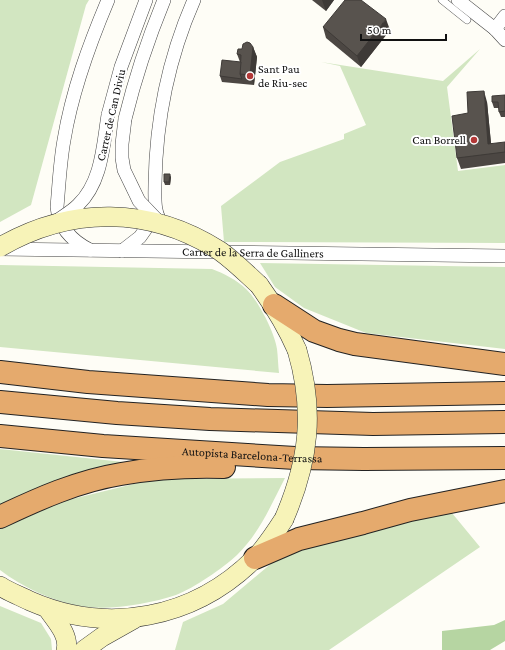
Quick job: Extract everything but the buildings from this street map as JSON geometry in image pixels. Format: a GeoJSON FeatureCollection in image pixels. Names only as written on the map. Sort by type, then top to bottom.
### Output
{"type":"FeatureCollection","features":[{"type":"Feature","properties":{"kind":"highway"},"geometry":{"type":"LineString","coordinates":[[274,305],[309,328],[339,340],[355,344],[505,364]]}},
{"type":"Feature","properties":{"kind":"highway"},"geometry":{"type":"LineString","coordinates":[[0,372],[88,382],[268,395],[327,396],[505,393]]}},
{"type":"Feature","properties":{"kind":"highway"},"geometry":{"type":"LineString","coordinates":[[0,402],[117,413],[210,419],[374,424],[505,422]]}},
{"type":"Feature","properties":{"kind":"highway","name":"Autopista Barcelona-Terrassa"},"geometry":{"type":"LineString","coordinates":[[0,436],[103,446],[295,458],[505,458]]}},
{"type":"Feature","properties":{"kind":"highway"},"geometry":{"type":"LineString","coordinates":[[0,517],[34,501],[80,484],[120,474],[151,470],[206,467],[252,467],[295,458]]}},
{"type":"Feature","properties":{"kind":"highway"},"geometry":{"type":"LineString","coordinates":[[255,558],[299,539],[410,510],[505,491]]}},
{"type":"Feature","properties":{"kind":"street"},"geometry":{"type":"LineString","coordinates":[[6,248],[54,215],[64,141],[71,105],[83,64],[108,0]]}},
{"type":"Feature","properties":{"kind":"street","name":"Carrer de Can Diviu"},"geometry":{"type":"LineString","coordinates":[[54,215],[71,212],[79,205],[94,184],[99,166],[108,115],[121,67],[146,0]]}},
{"type":"Feature","properties":{"kind":"street","name":"Carrer de Can Diviu"},"geometry":{"type":"LineString","coordinates":[[164,0],[150,35],[133,86],[125,119],[122,158],[124,170],[139,201],[159,219],[162,224],[200,252]]}},
{"type":"Feature","properties":{"kind":"street"},"geometry":{"type":"LineString","coordinates":[[159,219],[155,168],[162,103],[169,70],[177,43],[194,0]]}},
{"type":"Feature","properties":{"kind":"street"},"geometry":{"type":"LineString","coordinates":[[458,0],[495,29],[505,40]]}},
{"type":"Feature","properties":{"kind":"street"},"geometry":{"type":"LineString","coordinates":[[495,29],[505,16]]}},
{"type":"Feature","properties":{"kind":"street"},"geometry":{"type":"LineString","coordinates":[[3,589],[47,608],[68,614],[92,618],[136,618],[176,609],[200,598],[231,579],[255,558],[270,540],[284,519],[294,496],[305,454],[308,420],[306,390],[297,350],[274,305],[259,285],[241,267],[200,240],[159,219],[100,217],[66,220],[54,215]]}},
{"type":"Feature","properties":{"kind":"street"},"geometry":{"type":"LineString","coordinates":[[54,215],[58,217],[65,230],[77,243],[91,250]]}},
{"type":"Feature","properties":{"kind":"street"},"geometry":{"type":"LineString","coordinates":[[122,251],[140,237],[151,224],[159,219]]}},
{"type":"Feature","properties":{"kind":"street","name":"Carrer de la Serra de Galliners"},"geometry":{"type":"LineString","coordinates":[[6,248],[505,256]]}},
{"type":"Feature","properties":{"kind":"street"},"geometry":{"type":"LineString","coordinates":[[47,608],[61,627],[72,649],[102,637],[136,618]]}},
{"type":"Feature","properties":{"kind":"lane"},"geometry":{"type":"LineString","coordinates":[[442,0],[467,20]]}},
{"type":"Feature","properties":{"kind":"green space"},"geometry":{"type":"Polygon","coordinates":[[[0,0],[89,0],[86,5],[31,205],[0,222],[0,0]]]}},
{"type":"Feature","properties":{"kind":"green space"},"geometry":{"type":"Polygon","coordinates":[[[480,49],[447,87],[458,171],[505,165],[505,243],[224,242],[221,206],[280,162],[344,139],[344,134],[366,125],[340,66],[321,62],[443,81],[480,49]]]}},
{"type":"Feature","properties":{"kind":"green space"},"geometry":{"type":"Polygon","coordinates":[[[260,263],[505,267],[505,349],[366,333],[304,308],[275,287],[260,263]]]}},
{"type":"Feature","properties":{"kind":"green space"},"geometry":{"type":"Polygon","coordinates":[[[0,265],[212,269],[230,277],[251,294],[256,301],[276,342],[279,373],[0,347],[0,265]]]}},
{"type":"Feature","properties":{"kind":"green space"},"geometry":{"type":"Polygon","coordinates":[[[0,449],[133,463],[0,507],[0,449]]]}},
{"type":"Feature","properties":{"kind":"green space"},"geometry":{"type":"Polygon","coordinates":[[[285,478],[264,519],[245,547],[216,572],[200,583],[176,595],[128,606],[103,608],[80,606],[59,601],[28,588],[0,570],[0,529],[64,501],[154,479],[285,478]]]}},
{"type":"Feature","properties":{"kind":"green space"},"geometry":{"type":"Polygon","coordinates":[[[447,507],[480,547],[329,650],[175,650],[183,622],[223,604],[279,557],[447,507]]]}},
{"type":"Feature","properties":{"kind":"green space"},"geometry":{"type":"Polygon","coordinates":[[[0,606],[41,623],[51,639],[52,650],[0,650],[0,606]]]}},
{"type":"Feature","properties":{"kind":"green space"},"geometry":{"type":"Polygon","coordinates":[[[505,620],[505,641],[490,650],[442,650],[442,631],[494,625],[505,620]]]}},
{"type":"Feature","properties":{"kind":"place","name":"Sant Pau de Riu-sec"},"geometry":{"type":"Point","coordinates":[250,76]}},
{"type":"Feature","properties":{"kind":"place","name":"Can Borrell"},"geometry":{"type":"Point","coordinates":[474,140]}}]}
